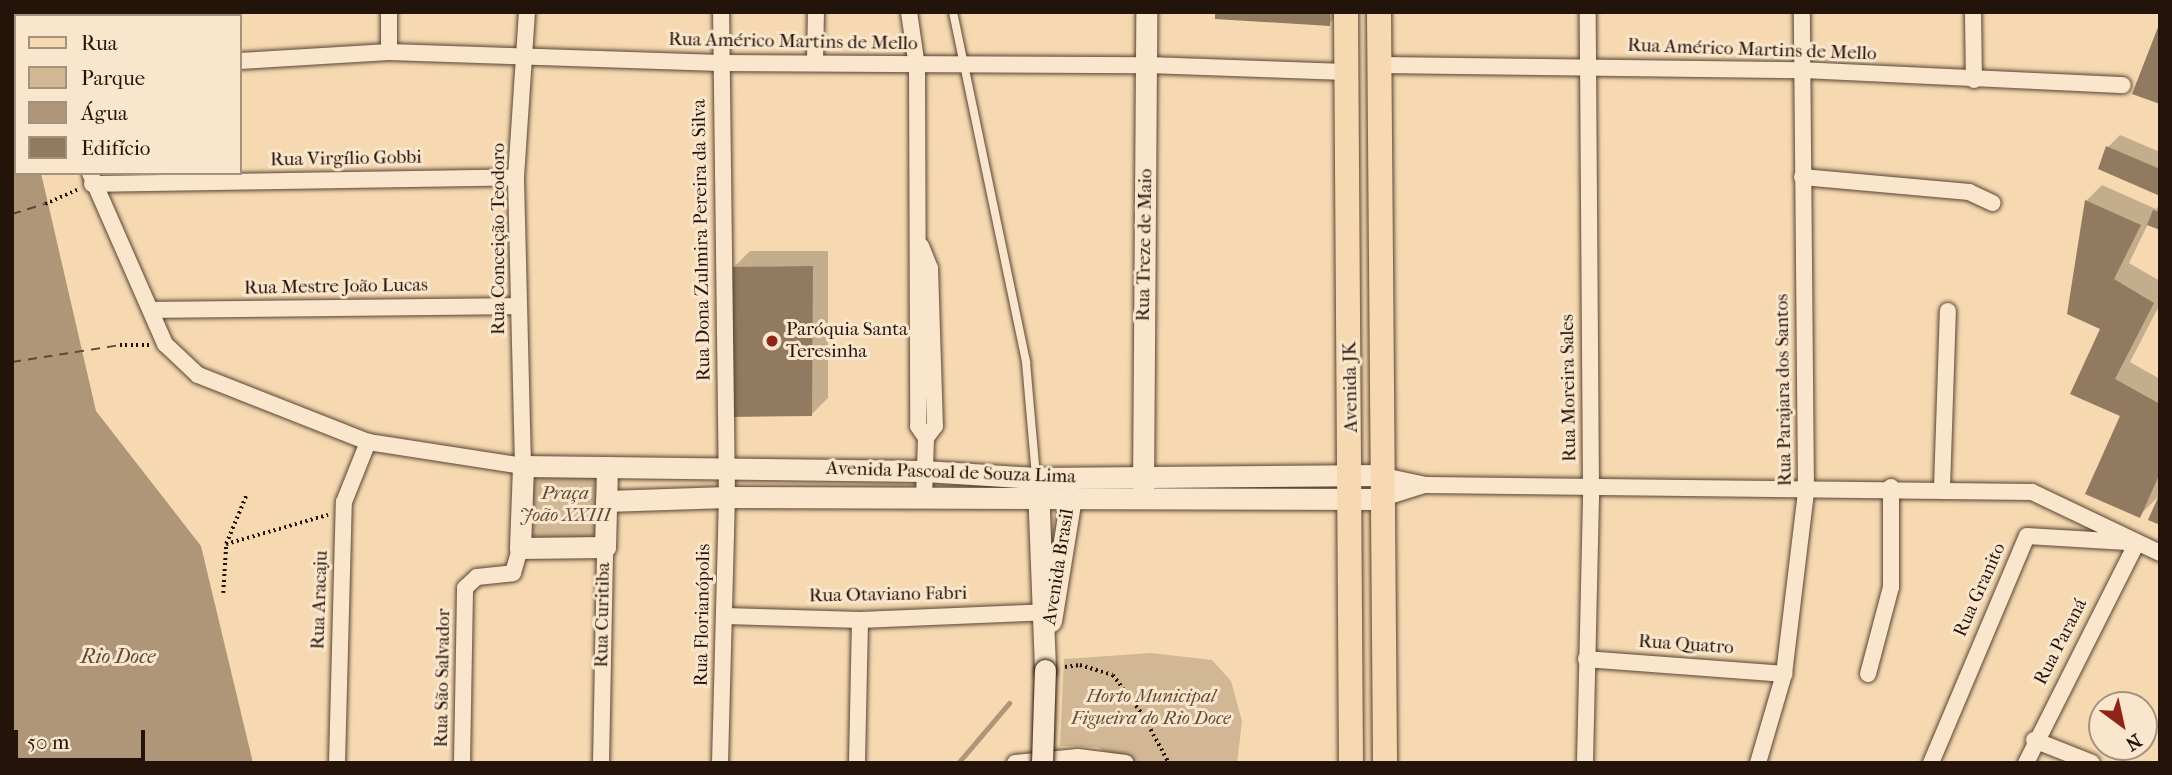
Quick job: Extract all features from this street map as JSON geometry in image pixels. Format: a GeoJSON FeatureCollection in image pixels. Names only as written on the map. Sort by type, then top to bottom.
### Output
{"type":"FeatureCollection","features":[{"type":"Feature","properties":{"kind":"main road","name":"Avenida JK"},"geometry":{"type":"LineString","coordinates":[[1346,12],[1352,487],[1350,763]]}},
{"type":"Feature","properties":{"kind":"main road","name":"Avenida JK"},"geometry":{"type":"LineString","coordinates":[[1379,12],[1379,487],[1384,763]]}},
{"type":"Feature","properties":{"kind":"street"},"geometry":{"type":"LineString","coordinates":[[389,52],[390,12]]}},
{"type":"Feature","properties":{"kind":"street","name":"Rua Conceição Teodoro"},"geometry":{"type":"LineString","coordinates":[[523,466],[516,177],[528,55],[527,12]]}},
{"type":"Feature","properties":{"kind":"street","name":"Rua Dona Zulmira Pereira da Silva"},"geometry":{"type":"LineString","coordinates":[[720,12],[725,468]]}},
{"type":"Feature","properties":{"kind":"street"},"geometry":{"type":"LineString","coordinates":[[815,62],[816,12]]}},
{"type":"Feature","properties":{"kind":"street"},"geometry":{"type":"LineString","coordinates":[[909,12],[916,67],[920,246],[930,268],[934,426],[926,438],[925,498]]}},
{"type":"Feature","properties":{"kind":"street","name":"Rua Treze de Maio"},"geometry":{"type":"LineString","coordinates":[[1142,487],[1148,65],[1146,12]]}},
{"type":"Feature","properties":{"kind":"street","name":"Rua Moreira Sales"},"geometry":{"type":"LineString","coordinates":[[1585,763],[1591,489],[1588,12]]}},
{"type":"Feature","properties":{"kind":"street","name":"Rua Parajara dos Santos"},"geometry":{"type":"LineString","coordinates":[[1758,763],[1784,674],[1802,552],[1806,491],[1802,12]]}},
{"type":"Feature","properties":{"kind":"street"},"geometry":{"type":"LineString","coordinates":[[1973,12],[1974,80]]}},
{"type":"Feature","properties":{"kind":"street","name":"Rua Américo Martins de Mello"},"geometry":{"type":"LineString","coordinates":[[242,61],[389,52],[720,62],[815,62],[916,67],[1148,65],[1346,72]]}},
{"type":"Feature","properties":{"kind":"street","name":"Rua Américo Martins de Mello"},"geometry":{"type":"LineString","coordinates":[[1379,65],[1801,70],[2123,85]]}},
{"type":"Feature","properties":{"kind":"street","name":"Rua Virgílio Gobbi"},"geometry":{"type":"LineString","coordinates":[[91,178],[516,177]]}},
{"type":"Feature","properties":{"kind":"street"},"geometry":{"type":"LineString","coordinates":[[1802,177],[1969,192],[1993,203]]}},
{"type":"Feature","properties":{"kind":"street"},"geometry":{"type":"LineString","coordinates":[[91,178],[153,310],[165,344],[198,375],[368,442],[523,466],[520,548],[605,547]]}},
{"type":"Feature","properties":{"kind":"street","name":"Rua Mestre João Lucas"},"geometry":{"type":"LineString","coordinates":[[153,310],[519,306]]}},
{"type":"Feature","properties":{"kind":"street"},"geometry":{"type":"LineString","coordinates":[[1942,488],[1948,311]]}},
{"type":"Feature","properties":{"kind":"street","name":"Rua Aracaju"},"geometry":{"type":"LineString","coordinates":[[337,763],[344,511],[368,442]]}},
{"type":"Feature","properties":{"kind":"street","name":"Avenida Pascoal de Souza Lima"},"geometry":{"type":"LineString","coordinates":[[523,466],[924,471],[1039,487],[1071,497],[1142,487]]}},
{"type":"Feature","properties":{"kind":"street","name":"Rua Curitiba"},"geometry":{"type":"LineString","coordinates":[[601,763],[607,467]]}},
{"type":"Feature","properties":{"kind":"street","name":"Rua Florianópolis"},"geometry":{"type":"LineString","coordinates":[[720,763],[725,616],[725,468]]}},
{"type":"Feature","properties":{"kind":"street"},"geometry":{"type":"LineString","coordinates":[[1379,487],[1426,485]]}},
{"type":"Feature","properties":{"kind":"street"},"geometry":{"type":"LineString","coordinates":[[1379,487],[1426,485],[1806,491],[1891,487],[2032,492],[2160,553]]}},
{"type":"Feature","properties":{"kind":"street"},"geometry":{"type":"LineString","coordinates":[[1039,487],[1047,612],[1042,763]]}},
{"type":"Feature","properties":{"kind":"street","name":"Avenida Pascoal de Souza Lima"},"geometry":{"type":"LineString","coordinates":[[606,501],[727,497],[925,498],[1039,487],[1379,487]]}},
{"type":"Feature","properties":{"kind":"street"},"geometry":{"type":"LineString","coordinates":[[1868,674],[1891,587],[1891,487]]}},
{"type":"Feature","properties":{"kind":"street","name":"Avenida Brasil"},"geometry":{"type":"LineString","coordinates":[[1047,612],[1071,497]]}},
{"type":"Feature","properties":{"kind":"street","name":"Rua Granito"},"geometry":{"type":"LineString","coordinates":[[1931,763],[2027,536],[2137,542]]}},
{"type":"Feature","properties":{"kind":"street","name":"Rua Paraná"},"geometry":{"type":"LineString","coordinates":[[2026,763],[2034,740],[2137,542]]}},
{"type":"Feature","properties":{"kind":"street","name":"Rua São Salvador"},"geometry":{"type":"LineString","coordinates":[[462,763],[466,588],[477,577],[513,573],[520,548]]}},
{"type":"Feature","properties":{"kind":"street","name":"Rua Otaviano Fabri"},"geometry":{"type":"LineString","coordinates":[[725,616],[860,620],[1047,612]]}},
{"type":"Feature","properties":{"kind":"street"},"geometry":{"type":"LineString","coordinates":[[857,763],[860,620]]}},
{"type":"Feature","properties":{"kind":"street","name":"Rua Quatro"},"geometry":{"type":"LineString","coordinates":[[1586,659],[1784,674]]}},
{"type":"Feature","properties":{"kind":"street"},"geometry":{"type":"LineString","coordinates":[[2034,740],[2092,763]]}},
{"type":"Feature","properties":{"kind":"street"},"geometry":{"type":"LineString","coordinates":[[1016,763],[1078,757],[1126,763]]}},
{"type":"Feature","properties":{"kind":"lane"},"geometry":{"type":"LineString","coordinates":[[953,12],[1026,362],[1039,487]]}},
{"type":"Feature","properties":{"kind":"path"},"geometry":{"type":"LineString","coordinates":[[45,204],[91,178]]}},
{"type":"Feature","properties":{"kind":"path"},"geometry":{"type":"LineString","coordinates":[[120,345],[165,344]]}},
{"type":"Feature","properties":{"kind":"path"},"geometry":{"type":"LineString","coordinates":[[223,593],[226,544],[246,496]]}},
{"type":"Feature","properties":{"kind":"path"},"geometry":{"type":"LineString","coordinates":[[226,544],[344,511]]}},
{"type":"Feature","properties":{"kind":"path"},"geometry":{"type":"LineString","coordinates":[[1080,665],[1113,675],[1143,715],[1169,763]]}},
{"type":"Feature","properties":{"kind":"green space","name":"Praça João XXIII"},"geometry":{"type":"Polygon","coordinates":[[[532,471],[599,472],[598,540],[531,538],[532,471]]]}},
{"type":"Feature","properties":{"kind":"green space","name":"Horto Municipal Figueira do Rio Doce"},"geometry":{"type":"Polygon","coordinates":[[[1151,653],[1212,660],[1231,681],[1242,721],[1237,763],[1127,763],[1097,747],[1060,746],[1064,659],[1151,653]]]}},
{"type":"Feature","properties":{"kind":"water","name":"Rio Doce"},"geometry":{"type":"Polygon","coordinates":[[[12,56],[14,175],[41,175],[96,411],[201,546],[253,763],[12,763],[12,56]]]}},
{"type":"Feature","properties":{"kind":"building"},"geometry":{"type":"Polygon","coordinates":[[[1215,12],[1330,12],[1330,26],[1215,19],[1215,12]]]}},
{"type":"Feature","properties":{"kind":"building"},"geometry":{"type":"Polygon","coordinates":[[[2160,22],[2160,104],[2132,94],[2160,22]]]}},
{"type":"Feature","properties":{"kind":"building"},"geometry":{"type":"Polygon","coordinates":[[[2106,146],[2160,169],[2160,196],[2098,169],[2106,146]]]}},
{"type":"Feature","properties":{"kind":"building"},"geometry":{"type":"Polygon","coordinates":[[[2085,200],[2141,225],[2114,279],[2154,303],[2115,379],[2160,404],[2160,473],[2140,518],[2085,494],[2120,416],[2070,394],[2100,329],[2067,314],[2085,200]]]}},
{"type":"Feature","properties":{"kind":"building"},"geometry":{"type":"Polygon","coordinates":[[[2153,210],[2160,212],[2160,230],[2147,225],[2153,210]]]}},
{"type":"Feature","properties":{"kind":"building","name":"Paróquia Santa Teresinha"},"geometry":{"type":"Polygon","coordinates":[[[813,266],[812,416],[731,417],[732,267],[813,266]]]}},
{"type":"Feature","properties":{"kind":"building"},"geometry":{"type":"Polygon","coordinates":[[[2160,493],[2160,525],[2148,520],[2160,493]]]}},
{"type":"Feature","properties":{"kind":"waterway"},"geometry":{"type":"LineString","coordinates":[[958,763],[1009,703]]}},
{"type":"Feature","properties":{"kind":"ferry route"},"geometry":{"type":"LineString","coordinates":[[12,214],[45,204]]}},
{"type":"Feature","properties":{"kind":"ferry route"},"geometry":{"type":"LineString","coordinates":[[12,362],[120,345]]}},
{"type":"Feature","properties":{"kind":"place","name":"Paróquia Santa Teresinha"},"geometry":{"type":"Point","coordinates":[772,341]}}]}
